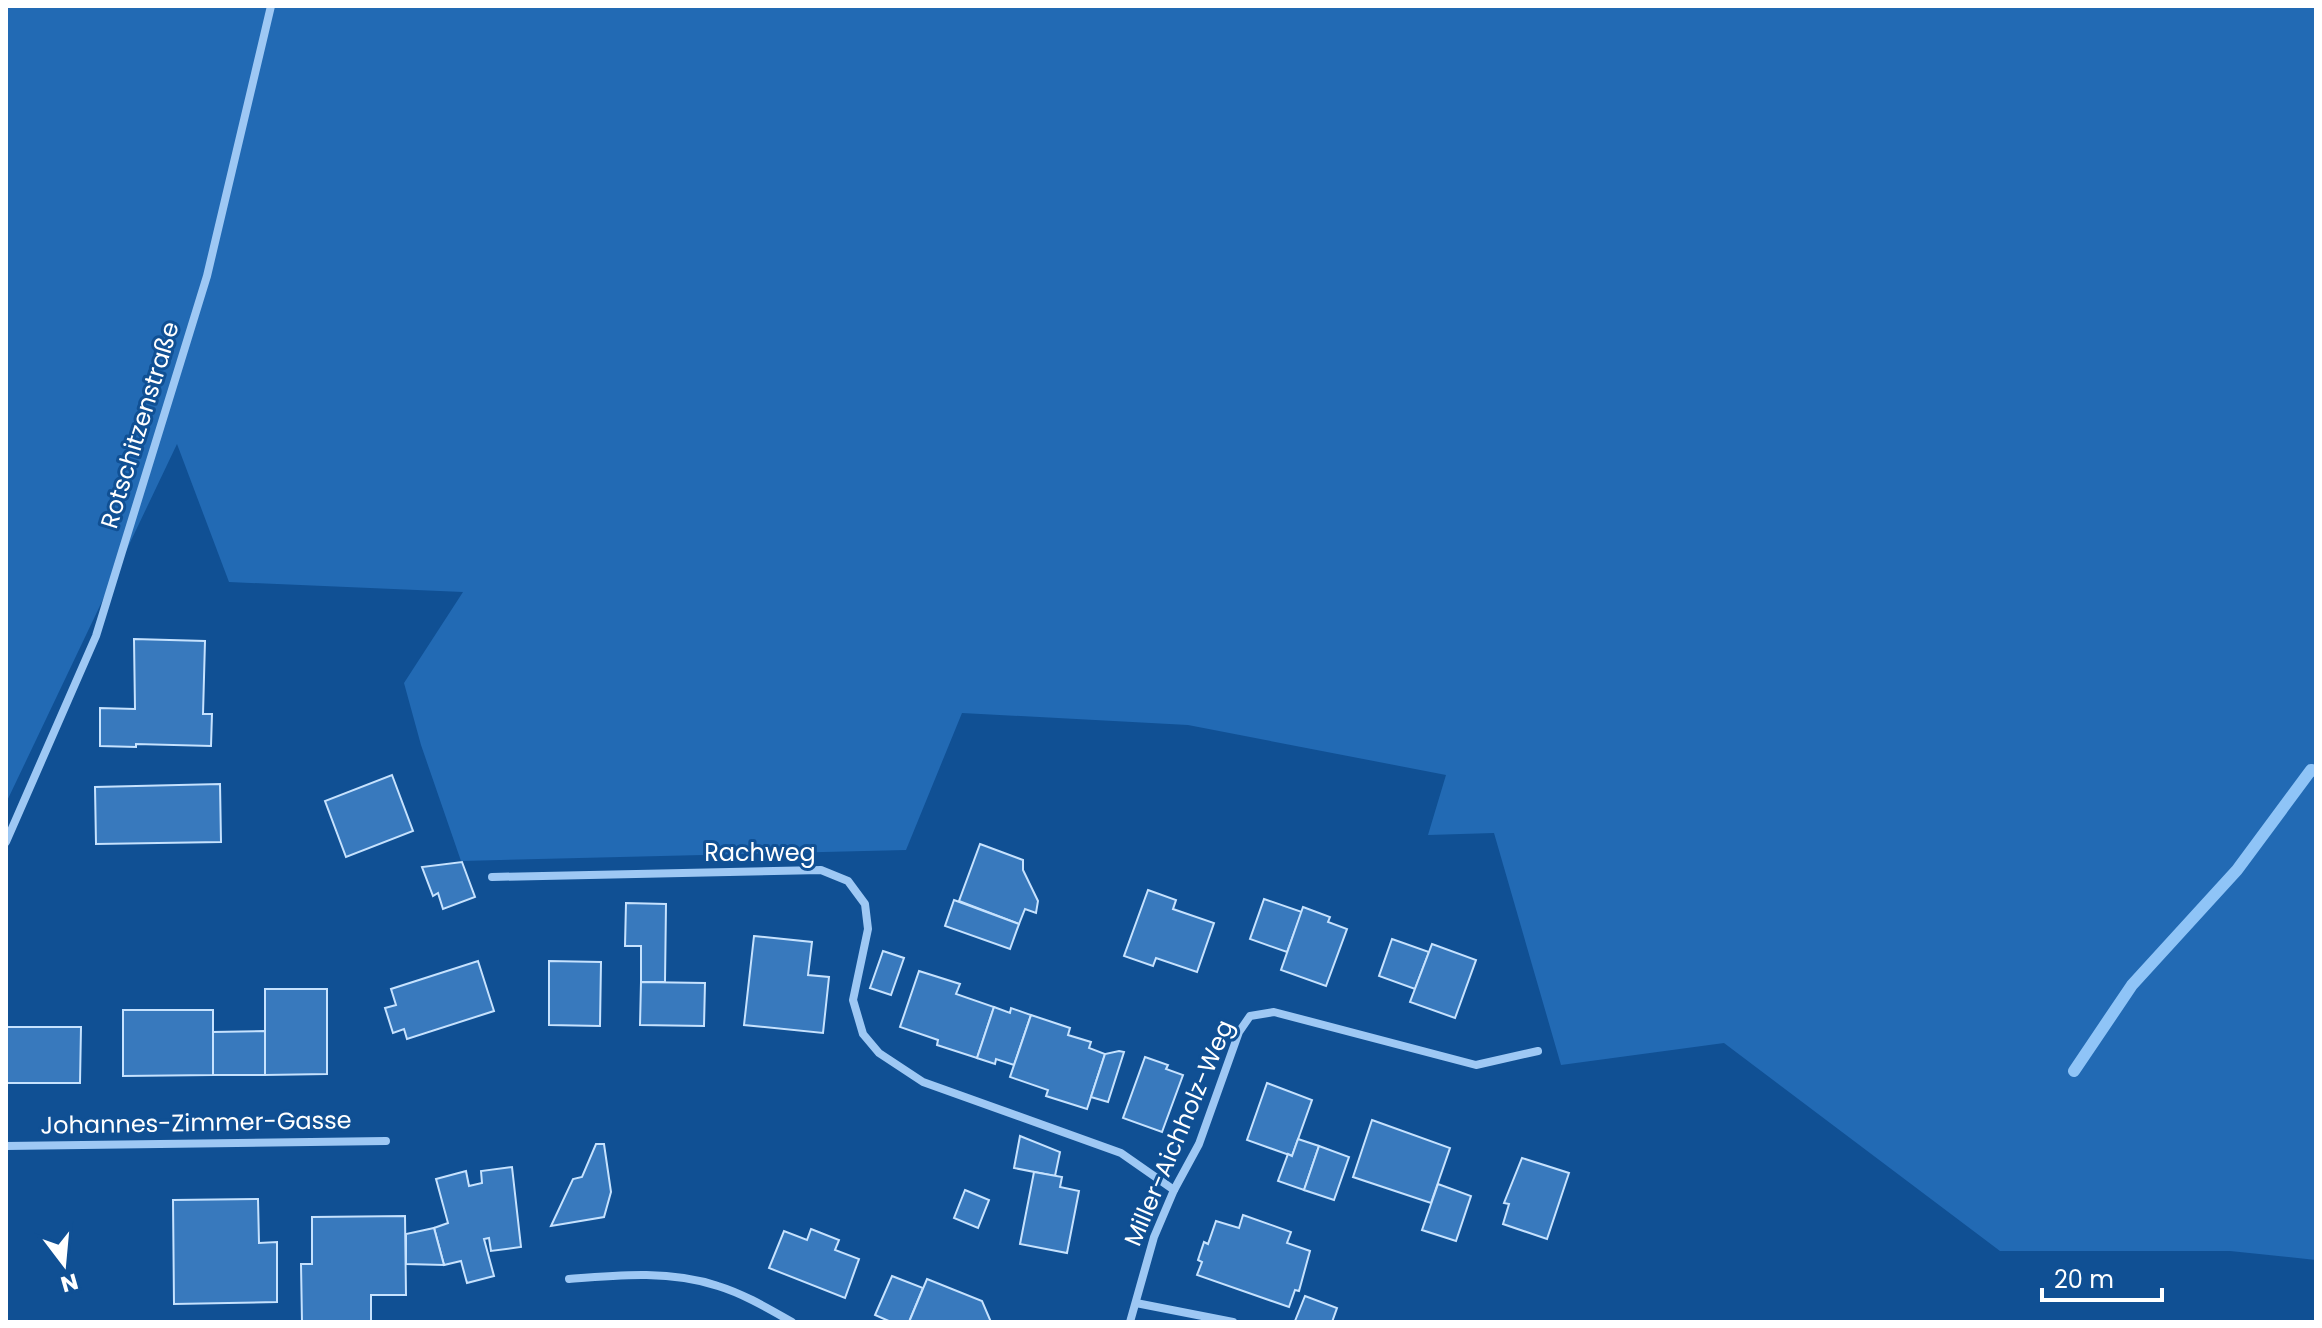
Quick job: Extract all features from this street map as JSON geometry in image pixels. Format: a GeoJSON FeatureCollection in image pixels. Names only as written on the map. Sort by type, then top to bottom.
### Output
{"type":"FeatureCollection","features":[{"type":"Feature","properties":{"kind":"street","name":"Rotschitzenstraße"},"geometry":{"type":"LineString","coordinates":[[6,842],[96,636],[207,276],[271,6]]}},
{"type":"Feature","properties":{"kind":"street","name":"Rachweg"},"geometry":{"type":"LineString","coordinates":[[492,877],[821,870],[848,881],[865,904],[868,929],[853,1000],[863,1034],[879,1053],[923,1082],[1121,1153],[1174,1190]]}},
{"type":"Feature","properties":{"kind":"street","name":"Miller-Aichholz-Weg"},"geometry":{"type":"LineString","coordinates":[[1130,1322],[1154,1237],[1174,1190],[1199,1144],[1239,1032],[1250,1016],[1274,1012],[1476,1065],[1538,1051]]}},
{"type":"Feature","properties":{"kind":"street","name":"Johannes-Zimmer-Gasse"},"geometry":{"type":"LineString","coordinates":[[6,1146],[386,1141]]}},
{"type":"Feature","properties":{"kind":"street"},"geometry":{"type":"LineString","coordinates":[[569,1279],[628,1274],[683,1277],[720,1286],[792,1322]]}},
{"type":"Feature","properties":{"kind":"street"},"geometry":{"type":"LineString","coordinates":[[1136,1303],[1233,1322]]}},
{"type":"Feature","properties":{"kind":"shaded area"},"geometry":{"type":"Polygon","coordinates":[[[6,6],[2316,6],[2316,1260],[2230,1251],[2000,1251],[1724,1043],[1561,1065],[1494,833],[1428,835],[1446,775],[1188,725],[962,713],[906,850],[461,861],[421,745],[404,683],[463,592],[229,582],[177,444],[6,803],[6,6]]]}},
{"type":"Feature","properties":{"kind":"building"},"geometry":{"type":"Polygon","coordinates":[[[134,639],[205,641],[203,714],[212,714],[211,746],[100,746],[100,708],[135,709],[134,639]]]}},
{"type":"Feature","properties":{"kind":"building"},"geometry":{"type":"Polygon","coordinates":[[[392,775],[413,831],[346,857],[325,801],[392,775]]]}},
{"type":"Feature","properties":{"kind":"building"},"geometry":{"type":"Polygon","coordinates":[[[220,784],[221,842],[96,844],[95,787],[220,784]]]}},
{"type":"Feature","properties":{"kind":"building"},"geometry":{"type":"Polygon","coordinates":[[[980,844],[1023,860],[1023,870],[1038,901],[1036,913],[1025,909],[1019,924],[959,901],[980,844]]]}},
{"type":"Feature","properties":{"kind":"building"},"geometry":{"type":"Polygon","coordinates":[[[462,862],[475,897],[443,909],[438,893],[433,896],[422,867],[462,862]]]}},
{"type":"Feature","properties":{"kind":"building"},"geometry":{"type":"Polygon","coordinates":[[[1148,890],[1176,900],[1173,909],[1214,923],[1197,972],[1156,958],[1153,966],[1124,956],[1148,890]]]}},
{"type":"Feature","properties":{"kind":"building"},"geometry":{"type":"Polygon","coordinates":[[[1264,899],[1302,912],[1287,952],[1250,939],[1264,899]]]}},
{"type":"Feature","properties":{"kind":"building"},"geometry":{"type":"Polygon","coordinates":[[[954,900],[1019,924],[1010,949],[945,926],[954,900]]]}},
{"type":"Feature","properties":{"kind":"building"},"geometry":{"type":"Polygon","coordinates":[[[626,903],[666,904],[665,982],[641,982],[641,946],[625,946],[626,903]]]}},
{"type":"Feature","properties":{"kind":"building"},"geometry":{"type":"Polygon","coordinates":[[[1303,907],[1330,917],[1328,922],[1347,929],[1326,986],[1281,970],[1303,907]]]}},
{"type":"Feature","properties":{"kind":"building"},"geometry":{"type":"Polygon","coordinates":[[[754,936],[812,942],[808,975],[829,977],[823,1033],[744,1025],[754,936]]]}},
{"type":"Feature","properties":{"kind":"building"},"geometry":{"type":"Polygon","coordinates":[[[1392,939],[1429,952],[1415,989],[1379,976],[1392,939]]]}},
{"type":"Feature","properties":{"kind":"building"},"geometry":{"type":"Polygon","coordinates":[[[1432,944],[1476,960],[1455,1018],[1410,1002],[1432,944]]]}},
{"type":"Feature","properties":{"kind":"building"},"geometry":{"type":"Polygon","coordinates":[[[883,951],[904,958],[891,995],[870,988],[883,951]]]}},
{"type":"Feature","properties":{"kind":"building"},"geometry":{"type":"Polygon","coordinates":[[[478,961],[494,1011],[407,1039],[404,1029],[393,1033],[385,1008],[396,1005],[391,989],[478,961]]]}},
{"type":"Feature","properties":{"kind":"building"},"geometry":{"type":"Polygon","coordinates":[[[549,961],[601,962],[600,1026],[549,1025],[549,961]]]}},
{"type":"Feature","properties":{"kind":"building"},"geometry":{"type":"Polygon","coordinates":[[[919,971],[960,984],[956,994],[994,1007],[977,1058],[937,1045],[938,1040],[900,1027],[919,971]]]}},
{"type":"Feature","properties":{"kind":"building"},"geometry":{"type":"Polygon","coordinates":[[[641,982],[705,983],[704,1026],[640,1025],[641,982]]]}},
{"type":"Feature","properties":{"kind":"building"},"geometry":{"type":"Polygon","coordinates":[[[265,989],[327,989],[327,1074],[265,1075],[265,989]]]}},
{"type":"Feature","properties":{"kind":"building"},"geometry":{"type":"Polygon","coordinates":[[[994,1007],[1010,1013],[1011,1008],[1031,1015],[1014,1065],[996,1059],[995,1064],[977,1058],[994,1007]]]}},
{"type":"Feature","properties":{"kind":"building"},"geometry":{"type":"Polygon","coordinates":[[[123,1010],[213,1010],[213,1075],[123,1076],[123,1010]]]}},
{"type":"Feature","properties":{"kind":"building"},"geometry":{"type":"Polygon","coordinates":[[[1031,1015],[1070,1028],[1068,1035],[1091,1042],[1089,1048],[1105,1054],[1087,1109],[1046,1096],[1048,1090],[1010,1077],[1031,1015]]]}},
{"type":"Feature","properties":{"kind":"building"},"geometry":{"type":"Polygon","coordinates":[[[7,1027],[81,1027],[80,1083],[6,1083],[7,1027]]]}},
{"type":"Feature","properties":{"kind":"building"},"geometry":{"type":"Polygon","coordinates":[[[265,1031],[265,1075],[213,1075],[213,1032],[265,1031]]]}},
{"type":"Feature","properties":{"kind":"building"},"geometry":{"type":"Polygon","coordinates":[[[1124,1052],[1108,1102],[1091,1097],[1105,1054],[1124,1052]]]}},
{"type":"Feature","properties":{"kind":"building"},"geometry":{"type":"Polygon","coordinates":[[[1145,1057],[1168,1065],[1166,1069],[1183,1075],[1162,1132],[1123,1118],[1145,1057]]]}},
{"type":"Feature","properties":{"kind":"building"},"geometry":{"type":"Polygon","coordinates":[[[1267,1083],[1312,1100],[1292,1156],[1247,1140],[1267,1083]]]}},
{"type":"Feature","properties":{"kind":"building"},"geometry":{"type":"Polygon","coordinates":[[[1372,1120],[1450,1148],[1431,1203],[1353,1177],[1372,1120]]]}},
{"type":"Feature","properties":{"kind":"building"},"geometry":{"type":"Polygon","coordinates":[[[1020,1136],[1060,1152],[1055,1176],[1014,1168],[1020,1136]]]}},
{"type":"Feature","properties":{"kind":"building"},"geometry":{"type":"Polygon","coordinates":[[[1298,1139],[1319,1146],[1304,1190],[1278,1181],[1288,1154],[1292,1156],[1298,1139]]]}},
{"type":"Feature","properties":{"kind":"building"},"geometry":{"type":"Polygon","coordinates":[[[596,1144],[604,1144],[611,1192],[604,1217],[551,1226],[573,1179],[582,1177],[596,1144]]]}},
{"type":"Feature","properties":{"kind":"building"},"geometry":{"type":"Polygon","coordinates":[[[1319,1146],[1349,1157],[1334,1200],[1304,1190],[1319,1146]]]}},
{"type":"Feature","properties":{"kind":"building"},"geometry":{"type":"Polygon","coordinates":[[[1522,1158],[1569,1173],[1547,1239],[1503,1224],[1509,1204],[1504,1203],[1522,1158]]]}},
{"type":"Feature","properties":{"kind":"building"},"geometry":{"type":"Polygon","coordinates":[[[512,1167],[521,1247],[491,1251],[489,1238],[484,1239],[494,1276],[467,1283],[461,1261],[444,1265],[434,1228],[448,1223],[436,1179],[466,1171],[469,1186],[482,1183],[481,1171],[512,1167]]]}},
{"type":"Feature","properties":{"kind":"building"},"geometry":{"type":"Polygon","coordinates":[[[1034,1172],[1062,1177],[1060,1187],[1079,1191],[1067,1253],[1020,1244],[1034,1172]]]}},
{"type":"Feature","properties":{"kind":"building"},"geometry":{"type":"Polygon","coordinates":[[[1438,1184],[1471,1196],[1456,1241],[1422,1230],[1438,1184]]]}},
{"type":"Feature","properties":{"kind":"building"},"geometry":{"type":"Polygon","coordinates":[[[965,1190],[989,1200],[978,1228],[954,1218],[965,1190]]]}},
{"type":"Feature","properties":{"kind":"building"},"geometry":{"type":"Polygon","coordinates":[[[258,1199],[259,1243],[277,1242],[277,1302],[174,1304],[173,1200],[258,1199]]]}},
{"type":"Feature","properties":{"kind":"building"},"geometry":{"type":"Polygon","coordinates":[[[1243,1215],[1291,1232],[1287,1243],[1310,1251],[1299,1291],[1295,1290],[1289,1307],[1197,1275],[1204,1242],[1208,1244],[1216,1221],[1239,1228],[1243,1215]]]}},
{"type":"Feature","properties":{"kind":"building"},"geometry":{"type":"Polygon","coordinates":[[[405,1216],[406,1295],[371,1295],[371,1322],[302,1322],[301,1264],[312,1264],[312,1217],[405,1216]]]}},
{"type":"Feature","properties":{"kind":"building"},"geometry":{"type":"Polygon","coordinates":[[[434,1228],[444,1265],[406,1264],[406,1234],[434,1228]]]}},
{"type":"Feature","properties":{"kind":"building"},"geometry":{"type":"Polygon","coordinates":[[[811,1229],[839,1240],[835,1250],[859,1259],[845,1298],[769,1268],[784,1231],[807,1240],[811,1229]]]}},
{"type":"Feature","properties":{"kind":"building"},"geometry":{"type":"Polygon","coordinates":[[[892,1276],[923,1288],[909,1322],[891,1322],[875,1315],[892,1276]]]}},
{"type":"Feature","properties":{"kind":"building"},"geometry":{"type":"Polygon","coordinates":[[[927,1279],[982,1301],[991,1322],[909,1322],[927,1279]]]}},
{"type":"Feature","properties":{"kind":"building"},"geometry":{"type":"Polygon","coordinates":[[[1305,1296],[1337,1308],[1332,1322],[1295,1321],[1305,1296]]]}},
{"type":"Feature","properties":{"kind":"waterway"},"geometry":{"type":"LineString","coordinates":[[2074,1071],[2132,985],[2237,870],[2311,770],[2316,771]]}}]}
